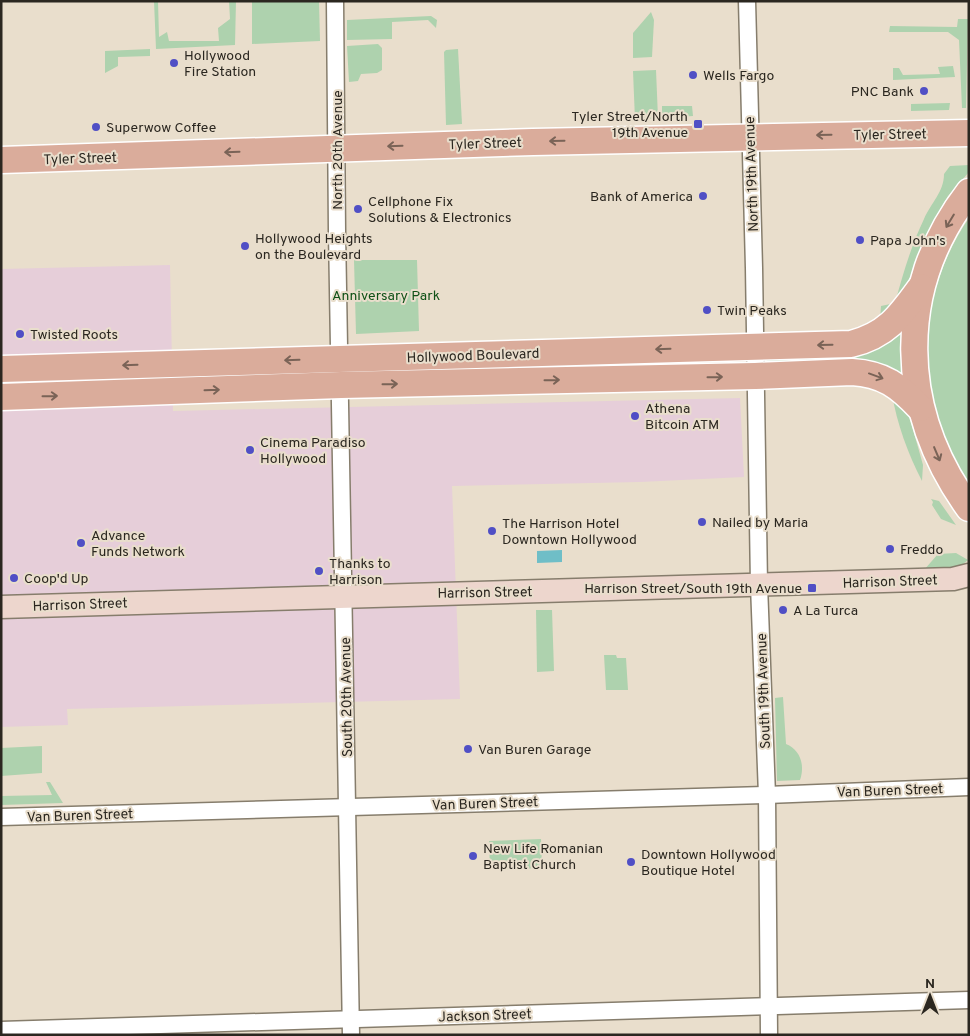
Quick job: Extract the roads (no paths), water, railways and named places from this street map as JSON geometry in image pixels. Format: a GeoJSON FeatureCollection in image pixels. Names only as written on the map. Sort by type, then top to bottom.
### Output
{"type":"FeatureCollection","features":[{"type":"Feature","properties":{"kind":"main road","name":"Tyler Street"},"geometry":{"type":"LineString","coordinates":[[1,160],[749,136],[969,132]]}},
{"type":"Feature","properties":{"kind":"main road"},"geometry":{"type":"LineString","coordinates":[[969,192],[941,236],[934,251],[921,288],[914,332],[914,372],[920,408],[947,475],[969,508]]}},
{"type":"Feature","properties":{"kind":"main road","name":"Hollywood Boulevard"},"geometry":{"type":"LineString","coordinates":[[1,369],[850,344],[881,333],[894,322],[921,288]]}},
{"type":"Feature","properties":{"kind":"main road","name":"Hollywood Boulevard"},"geometry":{"type":"LineString","coordinates":[[1,398],[341,385],[755,376],[852,372],[868,373],[881,377],[896,385],[920,408]]}},
{"type":"Feature","properties":{"kind":"main road","name":"Harrison Street"},"geometry":{"type":"LineString","coordinates":[[1,607],[952,579],[969,575]]}},
{"type":"Feature","properties":{"kind":"street","name":"North 20th Avenue"},"geometry":{"type":"LineString","coordinates":[[335,1],[341,359]]}},
{"type":"Feature","properties":{"kind":"street","name":"North 19th Avenue"},"geometry":{"type":"LineString","coordinates":[[747,1],[749,136],[754,268],[754,346]]}},
{"type":"Feature","properties":{"kind":"street","name":"South 19th Avenue"},"geometry":{"type":"LineString","coordinates":[[754,346],[766,795],[769,1035]]}},
{"type":"Feature","properties":{"kind":"street","name":"South 20th Avenue"},"geometry":{"type":"LineString","coordinates":[[341,359],[351,1027]]}},
{"type":"Feature","properties":{"kind":"street","name":"Van Buren Street"},"geometry":{"type":"LineString","coordinates":[[1,817],[766,795],[969,787]]}},
{"type":"Feature","properties":{"kind":"street","name":"Jackson Street"},"geometry":{"type":"LineString","coordinates":[[1,1030],[351,1027],[769,1006],[969,1000]]}},
{"type":"Feature","properties":{"kind":"water"},"geometry":{"type":"Polygon","coordinates":[[[562,550],[562,562],[537,563],[537,551],[562,550]]]}},
{"type":"Feature","properties":{"kind":"place","name":"Hollywood Fire Station"},"geometry":{"type":"Point","coordinates":[174,63]}},
{"type":"Feature","properties":{"kind":"place","name":"Wells Fargo"},"geometry":{"type":"Point","coordinates":[693,75]}},
{"type":"Feature","properties":{"kind":"place","name":"PNC Bank"},"geometry":{"type":"Point","coordinates":[924,91]}},
{"type":"Feature","properties":{"kind":"place","name":"Tyler Street/North 19th Avenue"},"geometry":{"type":"Point","coordinates":[698,124]}},
{"type":"Feature","properties":{"kind":"place","name":"Superwow Coffee"},"geometry":{"type":"Point","coordinates":[96,127]}},
{"type":"Feature","properties":{"kind":"place","name":"Bank of America"},"geometry":{"type":"Point","coordinates":[703,196]}},
{"type":"Feature","properties":{"kind":"place","name":"Cellphone Fix Solutions & Electronics"},"geometry":{"type":"Point","coordinates":[358,209]}},
{"type":"Feature","properties":{"kind":"place","name":"Papa John's"},"geometry":{"type":"Point","coordinates":[860,240]}},
{"type":"Feature","properties":{"kind":"place","name":"Hollywood Heights on the Boulevard"},"geometry":{"type":"Point","coordinates":[245,246]}},
{"type":"Feature","properties":{"kind":"place","name":"Twin Peaks"},"geometry":{"type":"Point","coordinates":[707,310]}},
{"type":"Feature","properties":{"kind":"place","name":"Twisted Roots"},"geometry":{"type":"Point","coordinates":[20,334]}},
{"type":"Feature","properties":{"kind":"place","name":"Athena Bitcoin ATM"},"geometry":{"type":"Point","coordinates":[635,416]}},
{"type":"Feature","properties":{"kind":"place","name":"Cinema Paradiso Hollywood"},"geometry":{"type":"Point","coordinates":[250,450]}},
{"type":"Feature","properties":{"kind":"place","name":"Nailed by Maria"},"geometry":{"type":"Point","coordinates":[702,522]}},
{"type":"Feature","properties":{"kind":"place","name":"The Harrison Hotel Downtown Hollywood"},"geometry":{"type":"Point","coordinates":[492,531]}},
{"type":"Feature","properties":{"kind":"place","name":"Advance Funds Network"},"geometry":{"type":"Point","coordinates":[81,543]}},
{"type":"Feature","properties":{"kind":"place","name":"Freddo"},"geometry":{"type":"Point","coordinates":[890,549]}},
{"type":"Feature","properties":{"kind":"place","name":"Thanks to Harrison"},"geometry":{"type":"Point","coordinates":[319,571]}},
{"type":"Feature","properties":{"kind":"place","name":"Coop'd Up"},"geometry":{"type":"Point","coordinates":[14,578]}},
{"type":"Feature","properties":{"kind":"place","name":"Harrison Street/South 19th Avenue"},"geometry":{"type":"Point","coordinates":[812,588]}},
{"type":"Feature","properties":{"kind":"place","name":"A La Turca"},"geometry":{"type":"Point","coordinates":[783,610]}},
{"type":"Feature","properties":{"kind":"place","name":"Van Buren Garage"},"geometry":{"type":"Point","coordinates":[468,749]}},
{"type":"Feature","properties":{"kind":"place","name":"New Life Romanian Baptist Church"},"geometry":{"type":"Point","coordinates":[473,856]}},
{"type":"Feature","properties":{"kind":"place","name":"Downtown Hollywood Boutique Hotel"},"geometry":{"type":"Point","coordinates":[631,862]}},
{"type":"Feature","properties":{"kind":"park label","name":"Anniversary Park"},"geometry":{"type":"Point","coordinates":[386,295]}}]}
